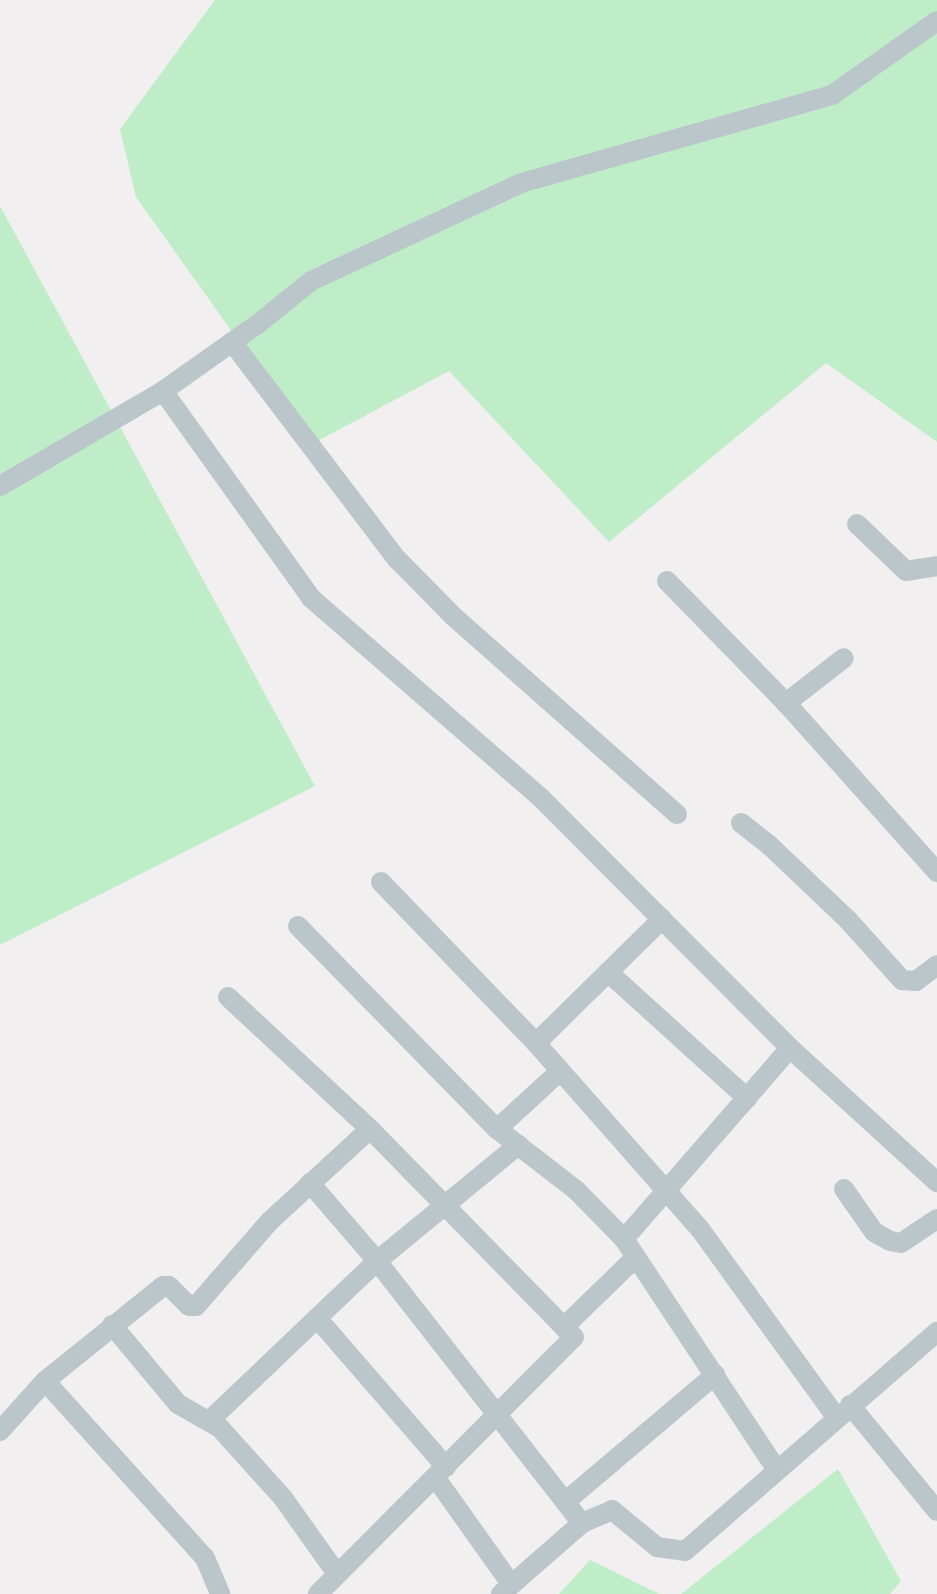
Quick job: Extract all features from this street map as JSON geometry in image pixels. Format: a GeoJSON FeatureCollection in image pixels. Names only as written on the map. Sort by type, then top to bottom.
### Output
{"type":"FeatureCollection","features":[{"type":"Feature","properties":{"kind":"street"},"geometry":{"type":"LineString","coordinates":[[0,486],[163,391],[232,342],[311,280],[521,183],[821,99],[845,86],[937,21]]}},
{"type":"Feature","properties":{"kind":"street"},"geometry":{"type":"LineString","coordinates":[[232,342],[397,559],[453,616],[677,814]]}},
{"type":"Feature","properties":{"kind":"street"},"geometry":{"type":"LineString","coordinates":[[163,391],[311,598],[542,799],[790,1048],[937,1182]]}},
{"type":"Feature","properties":{"kind":"street"},"geometry":{"type":"LineString","coordinates":[[857,524],[906,571],[937,566]]}},
{"type":"Feature","properties":{"kind":"street"},"geometry":{"type":"LineString","coordinates":[[667,581],[786,704],[937,872]]}},
{"type":"Feature","properties":{"kind":"street"},"geometry":{"type":"LineString","coordinates":[[786,704],[844,658]]}},
{"type":"Feature","properties":{"kind":"street"},"geometry":{"type":"LineString","coordinates":[[741,823],[768,844],[848,920],[902,980],[916,981],[937,965]]}},
{"type":"Feature","properties":{"kind":"street"},"geometry":{"type":"LineString","coordinates":[[381,882],[536,1043],[668,1191],[725,1261],[784,1348],[937,1511]]}},
{"type":"Feature","properties":{"kind":"street"},"geometry":{"type":"LineString","coordinates":[[536,1043],[662,920]]}},
{"type":"Feature","properties":{"kind":"street"},"geometry":{"type":"LineString","coordinates":[[298,927],[497,1129],[576,1190],[624,1239],[777,1470]]}},
{"type":"Feature","properties":{"kind":"street"},"geometry":{"type":"LineString","coordinates":[[608,972],[747,1098]]}},
{"type":"Feature","properties":{"kind":"street"},"geometry":{"type":"LineString","coordinates":[[228,997],[370,1129],[574,1337],[499,1415],[318,1594]]}},
{"type":"Feature","properties":{"kind":"street"},"geometry":{"type":"LineString","coordinates":[[624,1239],[790,1048]]}},
{"type":"Feature","properties":{"kind":"street"},"geometry":{"type":"LineString","coordinates":[[497,1129],[560,1071]]}},
{"type":"Feature","properties":{"kind":"street"},"geometry":{"type":"LineString","coordinates":[[0,1431],[45,1381],[163,1286],[170,1286],[189,1306],[196,1306],[270,1221],[370,1129]]}},
{"type":"Feature","properties":{"kind":"street"},"geometry":{"type":"LineString","coordinates":[[209,1421],[377,1261],[518,1145]]}},
{"type":"Feature","properties":{"kind":"street"},"geometry":{"type":"LineString","coordinates":[[310,1183],[377,1261],[582,1523]]}},
{"type":"Feature","properties":{"kind":"street"},"geometry":{"type":"LineString","coordinates":[[844,1190],[874,1232],[890,1241],[900,1243],[937,1219]]}},
{"type":"Feature","properties":{"kind":"street"},"geometry":{"type":"LineString","coordinates":[[564,1327],[636,1257]]}},
{"type":"Feature","properties":{"kind":"street"},"geometry":{"type":"LineString","coordinates":[[317,1318],[440,1472],[506,1589],[582,1523],[612,1510],[657,1547],[685,1551],[843,1411],[937,1332]]}},
{"type":"Feature","properties":{"kind":"street"},"geometry":{"type":"LineString","coordinates":[[112,1325],[178,1404],[209,1421],[283,1498],[337,1574]]}},
{"type":"Feature","properties":{"kind":"street"},"geometry":{"type":"LineString","coordinates":[[566,1502],[715,1376]]}},
{"type":"Feature","properties":{"kind":"street"},"geometry":{"type":"LineString","coordinates":[[45,1381],[205,1558],[220,1594]]}},
{"type":"Feature","properties":{"kind":"green space"},"geometry":{"type":"Polygon","coordinates":[[[215,0],[937,0],[937,442],[826,363],[609,542],[449,371],[312,444],[136,197],[120,129],[215,0]]]}},
{"type":"Feature","properties":{"kind":"green space"},"geometry":{"type":"Polygon","coordinates":[[[0,206],[315,786],[0,945],[0,206]]]}},
{"type":"Feature","properties":{"kind":"green space"},"geometry":{"type":"Polygon","coordinates":[[[838,1469],[901,1581],[890,1594],[681,1594],[838,1469]]]}},
{"type":"Feature","properties":{"kind":"green space"},"geometry":{"type":"Polygon","coordinates":[[[590,1560],[659,1594],[559,1594],[590,1560]]]}}]}
